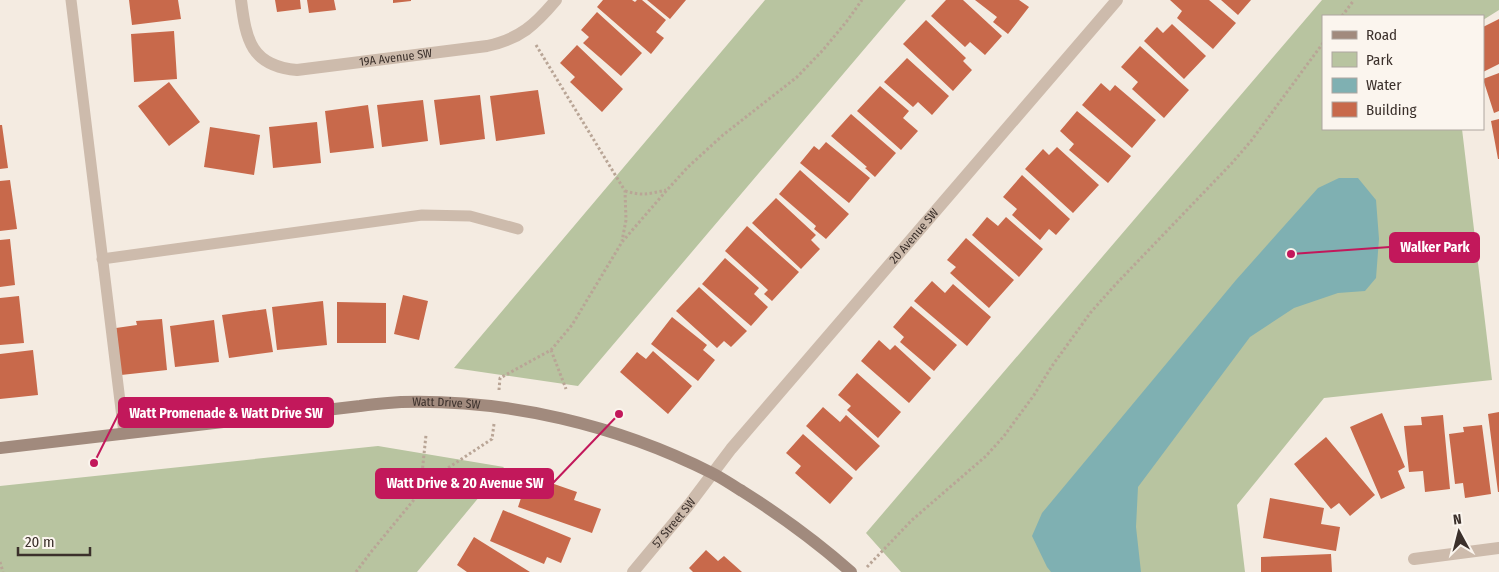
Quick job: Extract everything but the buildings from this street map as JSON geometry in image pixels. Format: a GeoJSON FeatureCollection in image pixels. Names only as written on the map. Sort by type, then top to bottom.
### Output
{"type":"FeatureCollection","features":[{"type":"Feature","properties":{"kind":"street","name":"19A Avenue SW"},"geometry":{"type":"LineString","coordinates":[[241,0],[248,39],[262,59],[272,65],[297,70],[502,43],[527,30],[556,0]]}},
{"type":"Feature","properties":{"kind":"street","name":"20 Avenue SW"},"geometry":{"type":"LineString","coordinates":[[713,474],[738,442],[1116,0]]}},
{"type":"Feature","properties":{"kind":"street","name":"Watt Drive SW"},"geometry":{"type":"LineString","coordinates":[[0,448],[401,402],[467,404],[541,414],[590,426],[644,444],[713,474],[758,501],[799,530],[829,552],[851,572]]}},
{"type":"Feature","properties":{"kind":"street","name":"57 Street SW"},"geometry":{"type":"LineString","coordinates":[[632,572],[713,474]]}},
{"type":"Feature","properties":{"kind":"street"},"geometry":{"type":"LineString","coordinates":[[1414,560],[1499,548]]}},
{"type":"Feature","properties":{"kind":"lane"},"geometry":{"type":"LineString","coordinates":[[71,0],[124,434]]}},
{"type":"Feature","properties":{"kind":"lane"},"geometry":{"type":"LineString","coordinates":[[102,259],[422,215],[470,216],[518,229]]}},
{"type":"Feature","properties":{"kind":"path"},"geometry":{"type":"LineString","coordinates":[[499,387],[500,378],[551,350],[572,325],[622,242],[688,167],[723,136],[797,77],[824,50],[862,0]]}},
{"type":"Feature","properties":{"kind":"path"},"geometry":{"type":"LineString","coordinates":[[1343,15],[1354,0]]}},
{"type":"Feature","properties":{"kind":"path"},"geometry":{"type":"LineString","coordinates":[[527,30],[625,191],[626,220],[622,242]]}},
{"type":"Feature","properties":{"kind":"path"},"geometry":{"type":"LineString","coordinates":[[865,569],[912,520],[986,456],[1004,436],[1091,312],[1251,141],[1322,44]]}},
{"type":"Feature","properties":{"kind":"path"},"geometry":{"type":"LineString","coordinates":[[625,191],[638,195],[667,190]]}},
{"type":"Feature","properties":{"kind":"path"},"geometry":{"type":"LineString","coordinates":[[551,350],[566,389]]}},
{"type":"Feature","properties":{"kind":"path"},"geometry":{"type":"LineString","coordinates":[[356,572],[432,479],[488,443],[492,439],[494,428]]}},
{"type":"Feature","properties":{"kind":"path"},"geometry":{"type":"LineString","coordinates":[[420,494],[426,434]]}},
{"type":"Feature","properties":{"kind":"path"},"geometry":{"type":"LineString","coordinates":[[0,562],[3,572]]}},
{"type":"Feature","properties":{"kind":"green space"},"geometry":{"type":"Polygon","coordinates":[[[765,0],[906,0],[578,386],[454,368],[765,0]]]}},
{"type":"Feature","properties":{"kind":"green space"},"geometry":{"type":"Polygon","coordinates":[[[1322,0],[1499,0],[1499,10],[1484,19],[1484,15],[1322,15],[1322,130],[1462,130],[1492,380],[1324,398],[1237,505],[1245,572],[901,572],[866,533],[1322,0]]]}},
{"type":"Feature","properties":{"kind":"green space"},"geometry":{"type":"Polygon","coordinates":[[[378,446],[504,467],[417,572],[0,572],[0,486],[378,446]]]}},
{"type":"Feature","properties":{"kind":"water"},"geometry":{"type":"Polygon","coordinates":[[[1339,178],[1358,178],[1376,200],[1379,239],[1376,278],[1365,291],[1338,293],[1294,308],[1250,337],[1138,487],[1136,527],[1141,572],[1051,572],[1032,536],[1042,513],[1236,280],[1318,188],[1339,178]]]}},
{"type":"Feature","properties":{"kind":"place","name":"Walker Park"},"geometry":{"type":"Point","coordinates":[1291,254]}},
{"type":"Feature","properties":{"kind":"place","name":"Watt Drive & 20 Avenue SW"},"geometry":{"type":"Point","coordinates":[619,414]}},
{"type":"Feature","properties":{"kind":"place","name":"Watt Promenade & Watt Drive SW"},"geometry":{"type":"Point","coordinates":[94,463]}}]}
